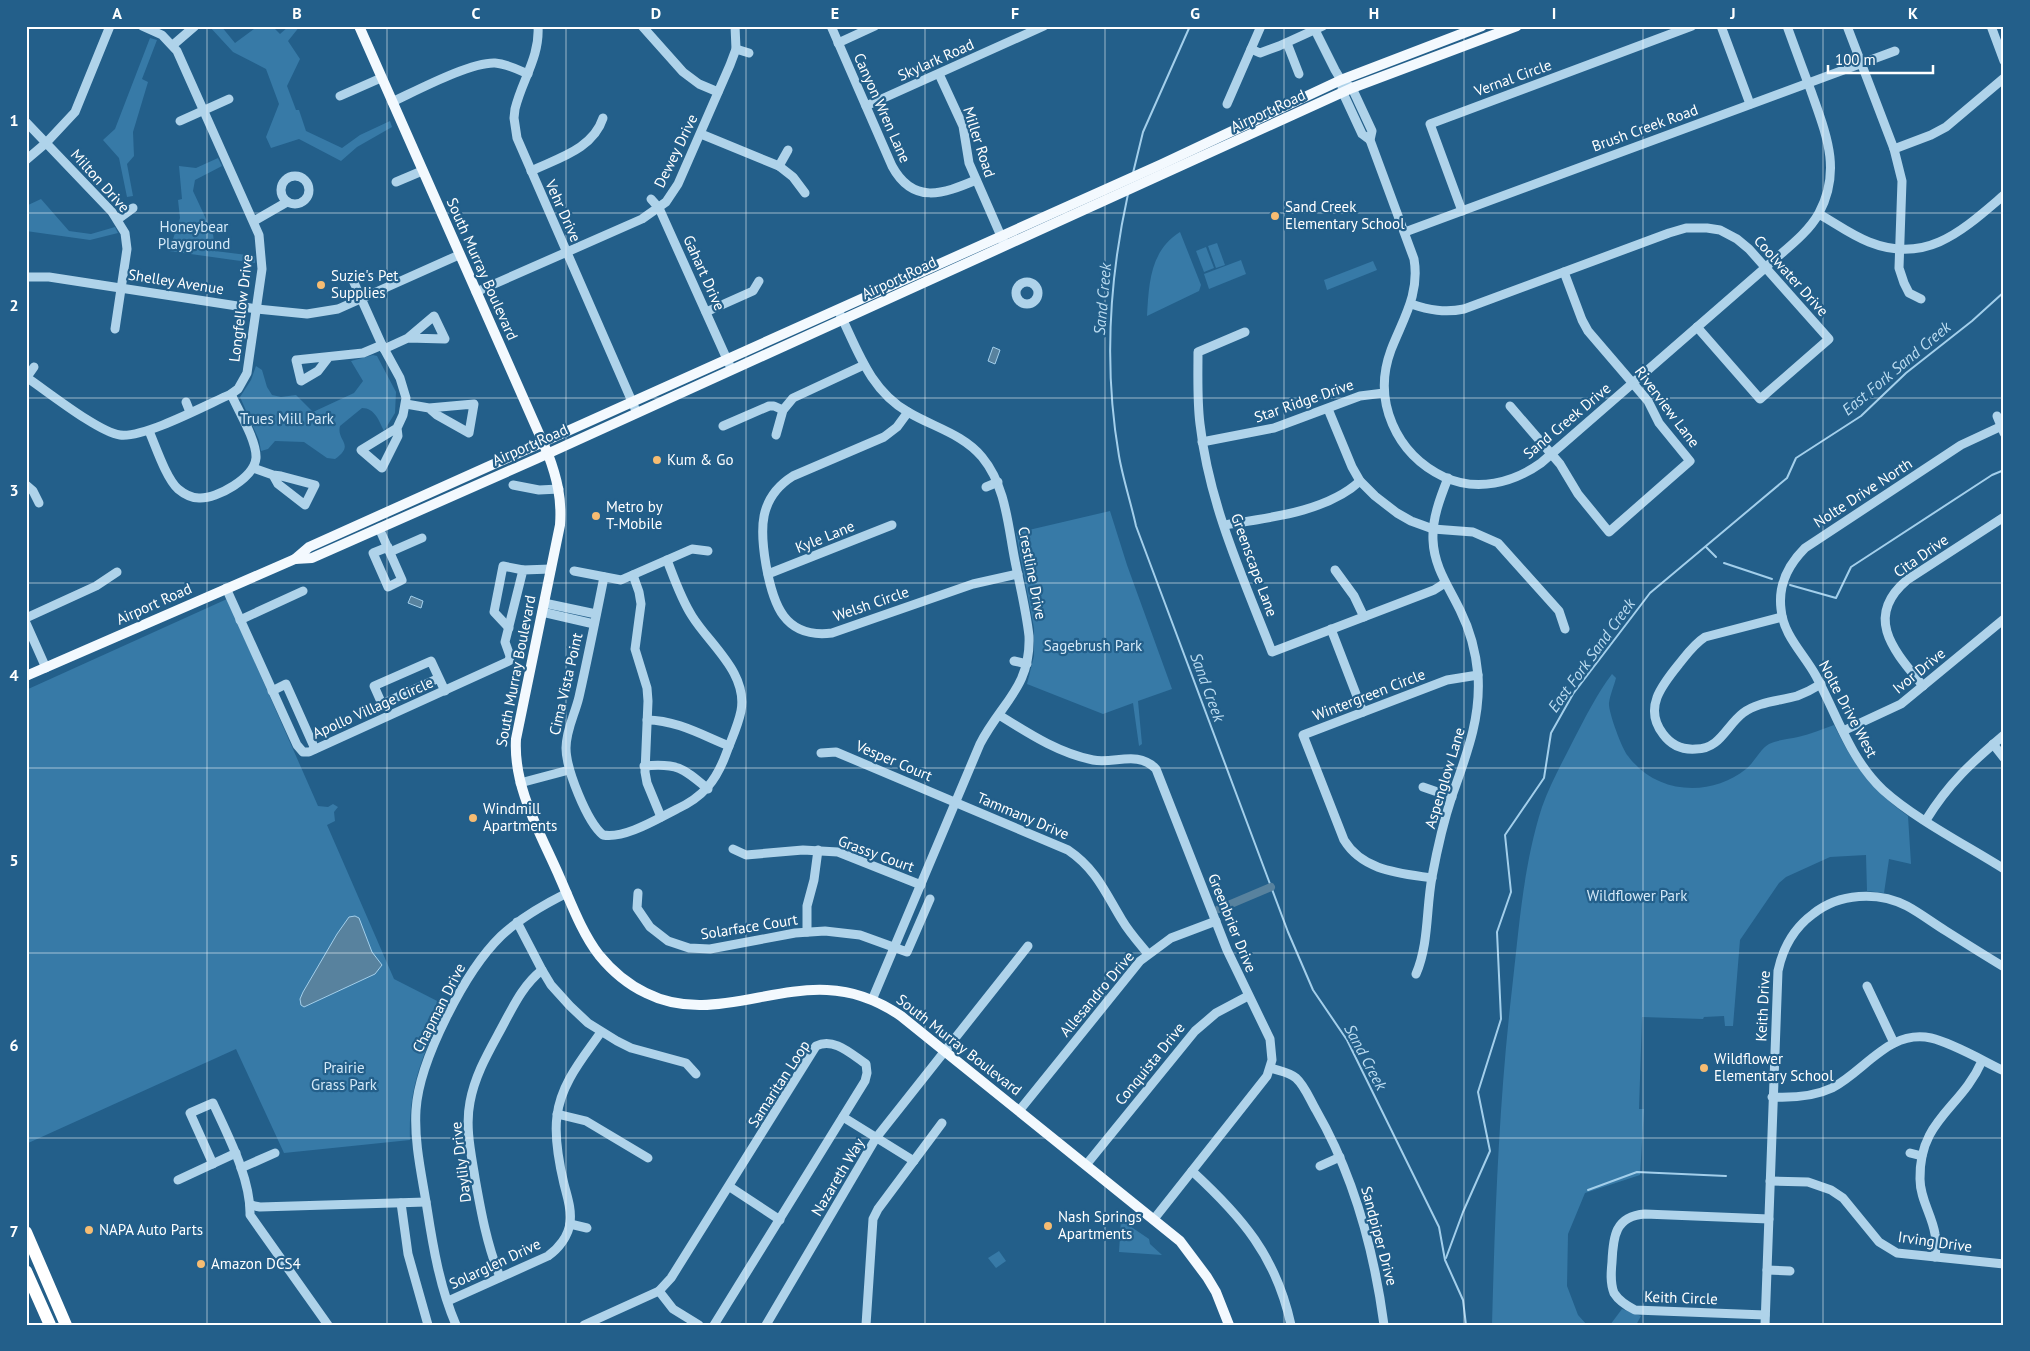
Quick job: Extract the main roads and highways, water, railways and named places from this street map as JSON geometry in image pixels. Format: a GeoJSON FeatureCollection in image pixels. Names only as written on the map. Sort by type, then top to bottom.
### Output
{"type":"FeatureCollection","features":[{"type":"Feature","properties":{"kind":"highway"},"geometry":{"type":"LineString","coordinates":[[26,1232],[66,1325]]}},
{"type":"Feature","properties":{"kind":"highway"},"geometry":{"type":"LineString","coordinates":[[26,1271],[50,1325]]}},
{"type":"Feature","properties":{"kind":"main road","name":"South Murray Boulevard"},"geometry":{"type":"LineString","coordinates":[[358,26],[548,454],[559,489],[561,506],[560,525],[516,739],[515,760],[520,783],[567,893],[598,954],[617,975],[652,996],[681,1004],[696,1006],[733,1002],[795,991],[821,989],[848,993],[872,1000],[901,1016],[1180,1241],[1216,1292],[1229,1325]]}},
{"type":"Feature","properties":{"kind":"main road","name":"Airport Road"},"geometry":{"type":"LineString","coordinates":[[1164,169],[1341,80],[1482,26]]}},
{"type":"Feature","properties":{"kind":"main road","name":"Airport Road"},"geometry":{"type":"LineString","coordinates":[[294,559],[312,558],[548,454],[843,320],[1003,241],[1097,198],[1348,91],[1517,26]]}},
{"type":"Feature","properties":{"kind":"main road","name":"Airport Road"},"geometry":{"type":"LineString","coordinates":[[26,676],[294,559],[309,547],[838,309],[1003,241]]}},
{"type":"Feature","properties":{"kind":"waterway","name":"Sand Creek"},"geometry":{"type":"LineString","coordinates":[[1133,173],[1143,132],[1190,26]]}},
{"type":"Feature","properties":{"kind":"waterway","name":"Sand Creek"},"geometry":{"type":"LineString","coordinates":[[1128,194],[1116,259],[1110,358],[1114,423],[1119,456],[1136,526],[1288,932],[1313,990],[1347,1040],[1439,1227],[1445,1260],[1463,1300],[1466,1325]]}},
{"type":"Feature","properties":{"kind":"waterway","name":"East Fork Sand Creek"},"geometry":{"type":"LineString","coordinates":[[1446,1258],[1463,1212],[1490,1151],[1478,1092],[1501,1019],[1497,932],[1511,892],[1505,835],[1544,778],[1551,733],[1573,694],[1650,593],[1787,478],[1796,458],[1861,416],[1906,373],[1972,321],[2004,292]]}},
{"type":"Feature","properties":{"kind":"waterway"},"geometry":{"type":"LineString","coordinates":[[1790,585],[1836,598],[1851,567],[1992,475],[2004,470]]}},
{"type":"Feature","properties":{"kind":"waterway"},"geometry":{"type":"LineString","coordinates":[[1706,547],[1716,557]]}},
{"type":"Feature","properties":{"kind":"waterway"},"geometry":{"type":"LineString","coordinates":[[1724,563],[1772,579]]}},
{"type":"Feature","properties":{"kind":"waterway"},"geometry":{"type":"LineString","coordinates":[[1219,909],[1271,887]]}},
{"type":"Feature","properties":{"kind":"waterway"},"geometry":{"type":"LineString","coordinates":[[1588,1190],[1637,1172],[1726,1176]]}},
{"type":"Feature","properties":{"kind":"place","name":"Sand Creek Elementary School"},"geometry":{"type":"Point","coordinates":[1275,216]}},
{"type":"Feature","properties":{"kind":"place","name":"Suzie's Pet Supplies"},"geometry":{"type":"Point","coordinates":[321,285]}},
{"type":"Feature","properties":{"kind":"place","name":"Kum & Go"},"geometry":{"type":"Point","coordinates":[657,460]}},
{"type":"Feature","properties":{"kind":"place","name":"Metro by T-Mobile"},"geometry":{"type":"Point","coordinates":[596,516]}},
{"type":"Feature","properties":{"kind":"place","name":"Windmill Apartments"},"geometry":{"type":"Point","coordinates":[473,818]}},
{"type":"Feature","properties":{"kind":"place","name":"Wildflower Elementary School"},"geometry":{"type":"Point","coordinates":[1704,1068]}},
{"type":"Feature","properties":{"kind":"place","name":"Nash Springs Apartments"},"geometry":{"type":"Point","coordinates":[1048,1226]}},
{"type":"Feature","properties":{"kind":"place","name":"NAPA Auto Parts"},"geometry":{"type":"Point","coordinates":[89,1230]}},
{"type":"Feature","properties":{"kind":"place","name":"Amazon DCS4"},"geometry":{"type":"Point","coordinates":[201,1264]}},
{"type":"Feature","properties":{"kind":"park label","name":"Honeybear Playground"},"geometry":{"type":"Point","coordinates":[194,236]}},
{"type":"Feature","properties":{"kind":"park label","name":"Trues Mill Park"},"geometry":{"type":"Point","coordinates":[287,419]}},
{"type":"Feature","properties":{"kind":"park label","name":"Sagebrush Park"},"geometry":{"type":"Point","coordinates":[1093,646]}},
{"type":"Feature","properties":{"kind":"park label","name":"Wildflower Park"},"geometry":{"type":"Point","coordinates":[1637,896]}},
{"type":"Feature","properties":{"kind":"park label","name":"Prairie Grass Park"},"geometry":{"type":"Point","coordinates":[344,1076]}}]}
